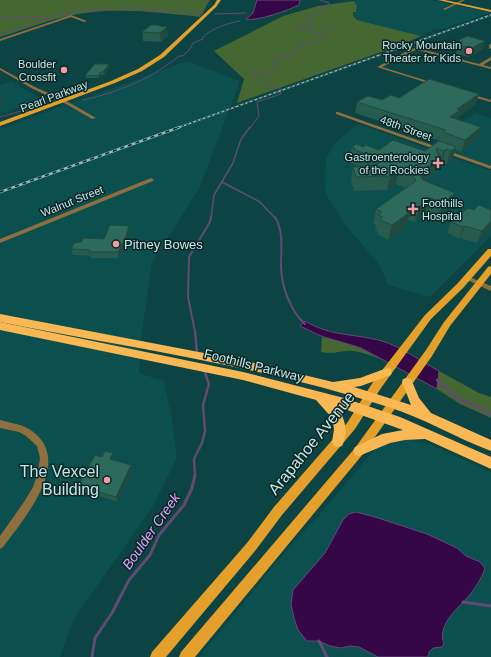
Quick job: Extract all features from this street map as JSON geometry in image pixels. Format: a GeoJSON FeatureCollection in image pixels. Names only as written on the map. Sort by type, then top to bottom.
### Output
{"type":"FeatureCollection","features":[{"type":"Feature","properties":{"kind":"highway","name":"Foothills Parkway"},"geometry":{"type":"LineString","coordinates":[[0,318],[142,350],[363,409],[432,436],[491,463]]}},
{"type":"Feature","properties":{"kind":"highway","name":"Foothills Parkway"},"geometry":{"type":"LineString","coordinates":[[0,326],[142,350],[239,364],[329,385],[392,404],[429,418],[491,446]]}},
{"type":"Feature","properties":{"kind":"highway"},"geometry":{"type":"LineString","coordinates":[[329,385],[361,382],[387,372]]}},
{"type":"Feature","properties":{"kind":"highway"},"geometry":{"type":"LineString","coordinates":[[407,382],[414,401],[429,418]]}},
{"type":"Feature","properties":{"kind":"highway"},"geometry":{"type":"LineString","coordinates":[[316,396],[332,409],[339,419],[341,430],[338,442]]}},
{"type":"Feature","properties":{"kind":"highway"},"geometry":{"type":"LineString","coordinates":[[358,451],[377,441],[392,436],[407,434],[432,436]]}},
{"type":"Feature","properties":{"kind":"main road","name":"Pearl Parkway"},"geometry":{"type":"LineString","coordinates":[[0,127],[140,70],[157,60],[212,9],[219,0]]}},
{"type":"Feature","properties":{"kind":"main road"},"geometry":{"type":"LineString","coordinates":[[440,0],[460,2]]}},
{"type":"Feature","properties":{"kind":"main road"},"geometry":{"type":"LineString","coordinates":[[446,0],[491,10]]}},
{"type":"Feature","properties":{"kind":"main road","name":"Pearl Parkway"},"geometry":{"type":"LineString","coordinates":[[0,124],[63,102]]}},
{"type":"Feature","properties":{"kind":"main road","name":"Arapahoe Avenue"},"geometry":{"type":"LineString","coordinates":[[157,657],[251,547],[278,511],[338,442],[428,317],[467,278],[491,251]]}},
{"type":"Feature","properties":{"kind":"main road"},"geometry":{"type":"LineString","coordinates":[[186,657],[358,451],[423,361],[447,324],[491,269]]}},
{"type":"Feature","properties":{"kind":"street"},"geometry":{"type":"LineString","coordinates":[[444,9],[469,0]]}},
{"type":"Feature","properties":{"kind":"street"},"geometry":{"type":"LineString","coordinates":[[0,40],[71,16],[85,21]]}},
{"type":"Feature","properties":{"kind":"street"},"geometry":{"type":"LineString","coordinates":[[439,86],[379,67],[414,49],[491,68]]}},
{"type":"Feature","properties":{"kind":"street"},"geometry":{"type":"LineString","coordinates":[[480,65],[491,58]]}},
{"type":"Feature","properties":{"kind":"street"},"geometry":{"type":"LineString","coordinates":[[0,69],[94,118],[85,116],[65,106],[63,102]]}},
{"type":"Feature","properties":{"kind":"street"},"geometry":{"type":"LineString","coordinates":[[468,94],[491,101]]}},
{"type":"Feature","properties":{"kind":"street","name":"48th Street"},"geometry":{"type":"LineString","coordinates":[[337,113],[491,168]]}},
{"type":"Feature","properties":{"kind":"street","name":"Walnut Street"},"geometry":{"type":"LineString","coordinates":[[0,241],[151,180]]}},
{"type":"Feature","properties":{"kind":"street"},"geometry":{"type":"LineString","coordinates":[[467,278],[491,289]]}},
{"type":"Feature","properties":{"kind":"street"},"geometry":{"type":"LineString","coordinates":[[0,424],[26,431],[34,436],[42,449],[45,465],[38,486],[0,544]]}},
{"type":"Feature","properties":{"kind":"shaded area"},"geometry":{"type":"Polygon","coordinates":[[[257,0],[300,0],[299,5],[280,12],[257,19],[246,19],[253,13],[257,0]]]}},
{"type":"Feature","properties":{"kind":"shaded area"},"geometry":{"type":"Polygon","coordinates":[[[355,0],[431,0],[490,13],[439,30],[435,29],[421,36],[357,20],[353,16],[355,0]]]}},
{"type":"Feature","properties":{"kind":"shaded area"},"geometry":{"type":"Polygon","coordinates":[[[187,61],[240,81],[199,189],[152,262],[141,339],[139,373],[164,381],[172,420],[177,458],[152,508],[73,620],[60,657],[0,657],[0,129],[187,61]]]}},
{"type":"Feature","properties":{"kind":"shaded area"},"geometry":{"type":"Polygon","coordinates":[[[11,81],[46,101],[23,106],[0,114],[0,85],[11,81]]]}},
{"type":"Feature","properties":{"kind":"shaded area"},"geometry":{"type":"Polygon","coordinates":[[[475,113],[491,118],[491,166],[431,145],[475,113]]]}},
{"type":"Feature","properties":{"kind":"shaded area","name":"Foothills Hospital"},"geometry":{"type":"Polygon","coordinates":[[[358,124],[491,171],[491,236],[430,297],[388,285],[379,264],[346,226],[325,193],[326,158],[337,141],[358,124]]]}},
{"type":"Feature","properties":{"kind":"shaded area"},"geometry":{"type":"Polygon","coordinates":[[[305,321],[324,330],[382,341],[411,354],[439,371],[437,389],[361,348],[321,336],[300,326],[305,321]]]}},
{"type":"Feature","properties":{"kind":"shaded area"},"geometry":{"type":"Polygon","coordinates":[[[402,438],[432,445],[491,472],[491,657],[199,657],[291,545],[321,513],[378,446],[402,438]]]}},
{"type":"Feature","properties":{"kind":"shaded area"},"geometry":{"type":"Polygon","coordinates":[[[356,512],[427,534],[457,548],[466,556],[480,562],[485,568],[475,588],[445,624],[443,630],[444,644],[442,647],[433,648],[429,652],[428,657],[378,657],[359,647],[350,646],[341,648],[330,646],[319,641],[307,641],[298,630],[291,604],[293,590],[325,553],[343,520],[349,514],[356,512]]]}},
{"type":"Feature","properties":{"kind":"green space"},"geometry":{"type":"Polygon","coordinates":[[[0,0],[210,0],[200,17],[132,11],[98,12],[56,19],[0,37],[0,0]]]}},
{"type":"Feature","properties":{"kind":"green space"},"geometry":{"type":"Polygon","coordinates":[[[354,1],[357,6],[356,12],[353,12],[353,16],[357,20],[421,36],[401,45],[237,103],[244,79],[214,51],[283,16],[318,6],[354,1]]]}},
{"type":"Feature","properties":{"kind":"green space"},"geometry":{"type":"Polygon","coordinates":[[[322,337],[355,345],[380,359],[354,351],[330,353],[321,352],[322,337]]]}},
{"type":"Feature","properties":{"kind":"green space"},"geometry":{"type":"Polygon","coordinates":[[[439,371],[479,393],[491,397],[491,418],[460,404],[437,389],[439,371]]]}},
{"type":"Feature","properties":{"kind":"building"},"geometry":{"type":"Polygon","coordinates":[[[151,25],[167,27],[160,33],[142,32],[151,25]]]}},
{"type":"Feature","properties":{"kind":"building"},"geometry":{"type":"Polygon","coordinates":[[[467,36],[485,41],[472,48],[459,45],[463,42],[458,41],[467,36]]]}},
{"type":"Feature","properties":{"kind":"building"},"geometry":{"type":"Polygon","coordinates":[[[95,64],[109,64],[98,76],[85,75],[95,64]]]}},
{"type":"Feature","properties":{"kind":"building"},"geometry":{"type":"Polygon","coordinates":[[[429,79],[479,94],[457,109],[460,110],[450,117],[481,127],[465,140],[443,132],[446,130],[357,102],[368,96],[382,100],[391,95],[399,98],[429,79]]]}},
{"type":"Feature","properties":{"kind":"building"},"geometry":{"type":"Polygon","coordinates":[[[393,140],[425,151],[439,141],[456,147],[451,151],[446,149],[444,151],[436,148],[439,158],[419,173],[423,180],[455,193],[443,203],[431,198],[419,207],[413,205],[406,215],[392,225],[380,220],[383,217],[378,215],[382,212],[376,209],[416,181],[413,175],[399,169],[390,176],[356,177],[353,167],[373,166],[382,161],[353,149],[355,148],[352,147],[356,144],[363,147],[366,145],[379,150],[393,140]]]}},
{"type":"Feature","properties":{"kind":"building"},"geometry":{"type":"Polygon","coordinates":[[[479,205],[491,210],[491,221],[482,231],[465,226],[463,227],[451,222],[468,208],[474,210],[479,205]]]}},
{"type":"Feature","properties":{"kind":"building"},"geometry":{"type":"Polygon","coordinates":[[[110,225],[129,226],[125,239],[118,252],[90,252],[90,250],[71,249],[74,243],[81,242],[84,238],[104,239],[110,225]]]}},
{"type":"Feature","properties":{"kind":"building","name":"The Vexcel Building"},"geometry":{"type":"Polygon","coordinates":[[[105,451],[113,453],[110,459],[131,465],[116,497],[78,486],[95,455],[102,457],[105,451]]]}},
{"type":"Feature","properties":{"kind":"waterway","name":"Boulder Creek"},"geometry":{"type":"LineString","coordinates":[[250,128],[259,116],[257,102],[281,94],[280,88],[268,85],[258,79],[253,73],[269,73],[277,69],[273,62],[274,58],[289,56],[296,52],[297,46],[313,43],[327,35],[327,32],[324,31],[320,33],[299,29],[299,26],[310,25],[309,18],[329,5],[329,3],[320,0]]}},
{"type":"Feature","properties":{"kind":"waterway"},"geometry":{"type":"LineString","coordinates":[[121,9],[203,13]]}},
{"type":"Feature","properties":{"kind":"waterway"},"geometry":{"type":"LineString","coordinates":[[0,35],[61,14],[77,11],[112,10]]}},
{"type":"Feature","properties":{"kind":"waterway"},"geometry":{"type":"LineString","coordinates":[[215,14],[246,13]]}},
{"type":"Feature","properties":{"kind":"waterway"},"geometry":{"type":"LineString","coordinates":[[0,17],[46,17]]}},
{"type":"Feature","properties":{"kind":"waterway"},"geometry":{"type":"LineString","coordinates":[[83,100],[122,89],[146,78],[179,56],[183,56],[190,49],[193,43],[203,39],[202,38],[210,32],[230,23],[240,21]]}},
{"type":"Feature","properties":{"kind":"waterway"},"geometry":{"type":"LineString","coordinates":[[0,117],[42,105]]}},
{"type":"Feature","properties":{"kind":"waterway","name":"Boulder Creek"},"geometry":{"type":"LineString","coordinates":[[211,218],[214,195],[233,163],[241,139],[250,127]]}},
{"type":"Feature","properties":{"kind":"waterway"},"geometry":{"type":"LineString","coordinates":[[222,182],[260,202],[275,218]]}},
{"type":"Feature","properties":{"kind":"waterway","name":"Boulder Creek"},"geometry":{"type":"LineString","coordinates":[[195,332],[188,297],[189,257],[210,222],[211,217]]}},
{"type":"Feature","properties":{"kind":"waterway"},"geometry":{"type":"LineString","coordinates":[[275,217],[281,235],[281,273],[287,297],[295,312],[305,324]]}},
{"type":"Feature","properties":{"kind":"waterway","name":"Boulder Creek"},"geometry":{"type":"LineString","coordinates":[[195,331],[197,353]]}},
{"type":"Feature","properties":{"kind":"waterway","name":"Boulder Creek"},"geometry":{"type":"LineString","coordinates":[[195,475],[194,459],[202,443],[205,431],[203,405],[209,384],[204,370]]}},
{"type":"Feature","properties":{"kind":"waterway"},"geometry":{"type":"LineString","coordinates":[[437,380],[457,398],[491,414]]}},
{"type":"Feature","properties":{"kind":"waterway","name":"Boulder Creek"},"geometry":{"type":"LineString","coordinates":[[92,657],[95,638],[112,613],[129,580],[150,555],[159,535],[184,505],[192,488],[195,475]]}},
{"type":"Feature","properties":{"kind":"waterway"},"geometry":{"type":"LineString","coordinates":[[463,602],[491,606]]}},
{"type":"Feature","properties":{"kind":"waterway"},"geometry":{"type":"LineString","coordinates":[[319,641],[327,657]]}},
{"type":"Feature","properties":{"kind":"railway"},"geometry":{"type":"LineString","coordinates":[[177,128],[491,15]]}},
{"type":"Feature","properties":{"kind":"railway"},"geometry":{"type":"LineString","coordinates":[[0,192],[180,127]]}},
{"type":"Feature","properties":{"kind":"place","name":"Rocky Mountain Theater for Kids"},"geometry":{"type":"Point","coordinates":[469,51]}},
{"type":"Feature","properties":{"kind":"place","name":"Boulder Crossfit"},"geometry":{"type":"Point","coordinates":[64,70]}},
{"type":"Feature","properties":{"kind":"place","name":"Gastroenterology of the Rockies"},"geometry":{"type":"Point","coordinates":[438,163]}},
{"type":"Feature","properties":{"kind":"place","name":"Foothills Hospital"},"geometry":{"type":"Point","coordinates":[413,209]}},
{"type":"Feature","properties":{"kind":"place","name":"Pitney Bowes"},"geometry":{"type":"Point","coordinates":[116,244]}},
{"type":"Feature","properties":{"kind":"place","name":"The Vexcel Building"},"geometry":{"type":"Point","coordinates":[107,480]}}]}
